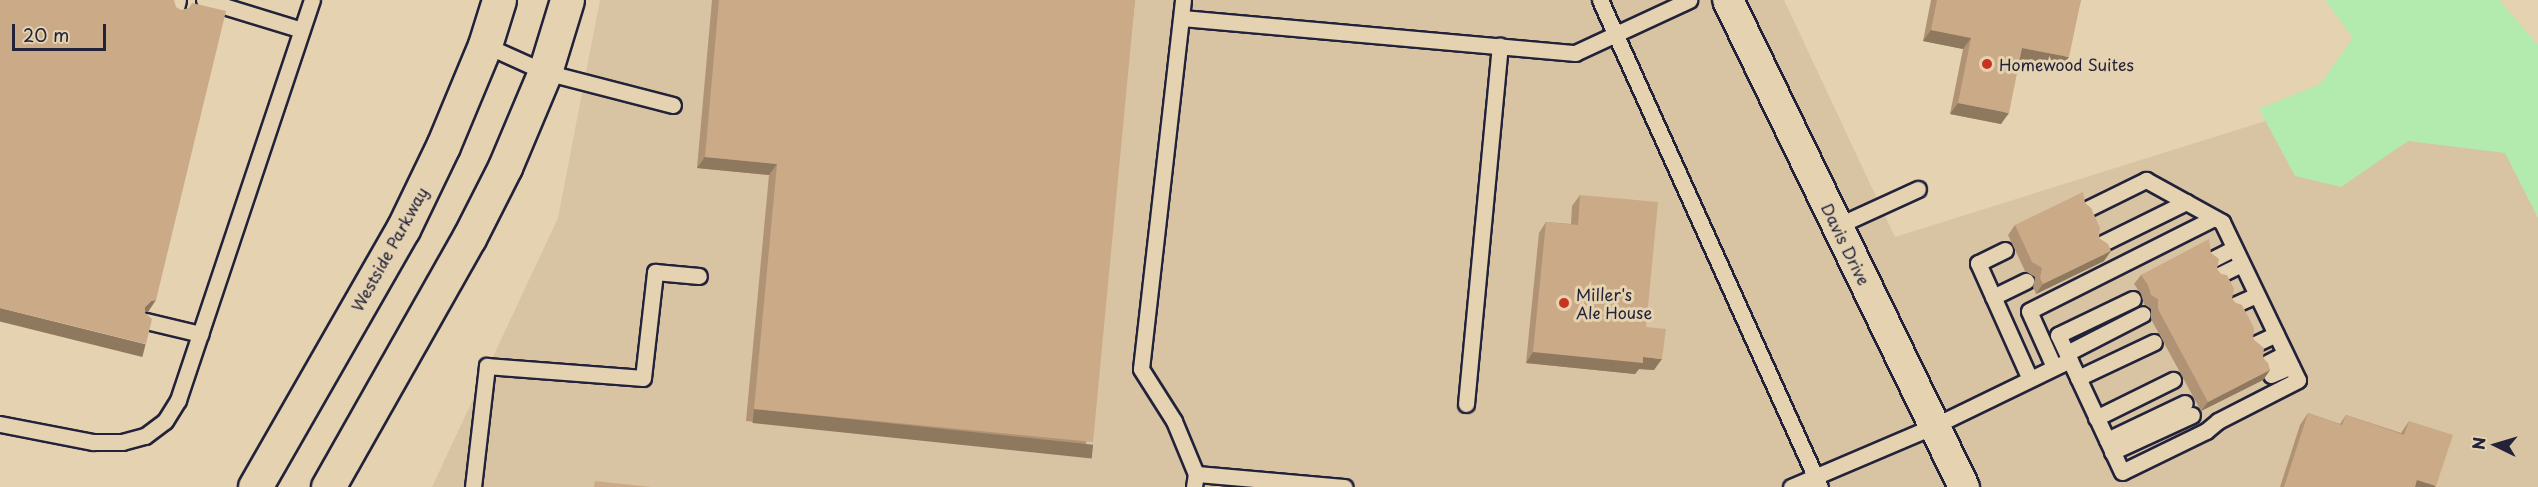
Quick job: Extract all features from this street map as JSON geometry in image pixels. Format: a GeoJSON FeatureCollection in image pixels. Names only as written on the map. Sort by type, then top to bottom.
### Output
{"type":"FeatureCollection","features":[{"type":"Feature","properties":{"kind":"main road","name":"Westside Parkway"},"geometry":{"type":"LineString","coordinates":[[255,487],[403,229],[443,146],[485,45],[499,0]]}},
{"type":"Feature","properties":{"kind":"main road"},"geometry":{"type":"LineString","coordinates":[[328,487],[469,238],[505,167],[545,72],[567,0]]}},
{"type":"Feature","properties":{"kind":"street","name":"Davis Drive"},"geometry":{"type":"LineString","coordinates":[[1728,0],[1964,487]]}},
{"type":"Feature","properties":{"kind":"lane"},"geometry":{"type":"LineString","coordinates":[[204,0],[302,30]]}},
{"type":"Feature","properties":{"kind":"lane"},"geometry":{"type":"LineString","coordinates":[[0,424],[93,442],[122,442],[146,436],[165,421],[178,400],[312,0]]}},
{"type":"Feature","properties":{"kind":"lane"},"geometry":{"type":"LineString","coordinates":[[1183,0],[1141,369],[1174,421],[1195,481],[1344,487]]}},
{"type":"Feature","properties":{"kind":"lane"},"geometry":{"type":"LineString","coordinates":[[1600,0],[1818,482]]}},
{"type":"Feature","properties":{"kind":"lane"},"geometry":{"type":"LineString","coordinates":[[1182,18],[1575,53],[1689,0]]}},
{"type":"Feature","properties":{"kind":"lane"},"geometry":{"type":"LineString","coordinates":[[485,45],[545,72],[673,105]]}},
{"type":"Feature","properties":{"kind":"lane"},"geometry":{"type":"LineString","coordinates":[[1466,404],[1500,46]]}},
{"type":"Feature","properties":{"kind":"lane"},"geometry":{"type":"LineString","coordinates":[[2087,209],[2146,180],[2222,222],[2298,380],[2218,421],[2206,431],[2122,472],[2058,335],[2133,299]]}},
{"type":"Feature","properties":{"kind":"lane"},"geometry":{"type":"LineString","coordinates":[[1837,226],[1918,189]]}},
{"type":"Feature","properties":{"kind":"lane"},"geometry":{"type":"LineString","coordinates":[[2101,244],[2186,202]]}},
{"type":"Feature","properties":{"kind":"lane"},"geometry":{"type":"LineString","coordinates":[[2054,367],[2029,311],[2214,218]]}},
{"type":"Feature","properties":{"kind":"lane"},"geometry":{"type":"LineString","coordinates":[[2212,259],[2234,249]]}},
{"type":"Feature","properties":{"kind":"lane"},"geometry":{"type":"LineString","coordinates":[[2005,250],[1978,263],[2030,379]]}},
{"type":"Feature","properties":{"kind":"lane"},"geometry":{"type":"LineString","coordinates":[[2219,275],[2242,264]]}},
{"type":"Feature","properties":{"kind":"lane"},"geometry":{"type":"LineString","coordinates":[[473,487],[487,366],[643,378],[655,272],[699,276]]}},
{"type":"Feature","properties":{"kind":"lane"},"geometry":{"type":"LineString","coordinates":[[1993,297],[2026,280]]}},
{"type":"Feature","properties":{"kind":"lane"},"geometry":{"type":"LineString","coordinates":[[2234,305],[2256,295]]}},
{"type":"Feature","properties":{"kind":"lane"},"geometry":{"type":"LineString","coordinates":[[1791,487],[1818,482],[2030,379],[2143,314]]}},
{"type":"Feature","properties":{"kind":"lane"},"geometry":{"type":"LineString","coordinates":[[146,321],[200,334]]}},
{"type":"Feature","properties":{"kind":"lane"},"geometry":{"type":"LineString","coordinates":[[2255,344],[2276,334]]}},
{"type":"Feature","properties":{"kind":"lane"},"geometry":{"type":"LineString","coordinates":[[2078,378],[2154,342]]}},
{"type":"Feature","properties":{"kind":"lane"},"geometry":{"type":"LineString","coordinates":[[2268,370],[2288,360]]}},
{"type":"Feature","properties":{"kind":"lane"},"geometry":{"type":"LineString","coordinates":[[2096,418],[2173,380]]}},
{"type":"Feature","properties":{"kind":"lane"},"geometry":{"type":"LineString","coordinates":[[2110,446],[2188,409]]}},
{"type":"Feature","properties":{"kind":"shaded area"},"geometry":{"type":"Polygon","coordinates":[[[600,0],[1784,0],[1895,237],[2339,98],[2538,116],[2538,487],[432,487],[558,218],[600,0]]]}},
{"type":"Feature","properties":{"kind":"green space"},"geometry":{"type":"Polygon","coordinates":[[[2325,0],[2499,0],[2538,45],[2538,218],[2505,153],[2408,141],[2341,187],[2295,176],[2259,109],[2320,84],[2353,38],[2325,0]]]}},
{"type":"Feature","properties":{"kind":"building"},"geometry":{"type":"Polygon","coordinates":[[[0,0],[174,0],[176,7],[181,10],[189,8],[192,3],[226,11],[156,300],[151,301],[145,307],[145,313],[152,319],[146,344],[0,308],[0,0]]]}},
{"type":"Feature","properties":{"kind":"building"},"geometry":{"type":"Polygon","coordinates":[[[719,0],[1135,0],[1093,442],[754,409],[777,164],[705,157],[719,0]]]}},
{"type":"Feature","properties":{"kind":"building","name":"Homewood Suites"},"geometry":{"type":"Polygon","coordinates":[[[1937,0],[2081,0],[2069,57],[2022,48],[2009,113],[1958,103],[1971,38],[1931,30],[1937,0]]]}},
{"type":"Feature","properties":{"kind":"building"},"geometry":{"type":"Polygon","coordinates":[[[2083,192],[2085,203],[2091,208],[2100,228],[2099,238],[2108,244],[2111,251],[2043,284],[2040,278],[2042,268],[2032,262],[2015,225],[2083,192]]]}},
{"type":"Feature","properties":{"kind":"building"},"geometry":{"type":"Polygon","coordinates":[[[1580,195],[1658,202],[1646,327],[1666,329],[1662,359],[1643,357],[1643,363],[1533,352],[1546,222],[1578,225],[1580,195]]]}},
{"type":"Feature","properties":{"kind":"building"},"geometry":{"type":"Polygon","coordinates":[[[2209,239],[2211,253],[2219,259],[2217,269],[2221,274],[2227,275],[2234,289],[2232,299],[2242,305],[2254,328],[2253,339],[2264,348],[2263,358],[2270,370],[2208,402],[2158,309],[2158,299],[2151,295],[2141,275],[2209,239]]]}},
{"type":"Feature","properties":{"kind":"building"},"geometry":{"type":"Polygon","coordinates":[[[2308,413],[2342,425],[2346,415],[2404,435],[2409,421],[2453,435],[2436,486],[2417,480],[2415,487],[2284,487],[2308,413]]]}},
{"type":"Feature","properties":{"kind":"building"},"geometry":{"type":"Polygon","coordinates":[[[595,481],[651,487],[594,487],[595,481]]]}},
{"type":"Feature","properties":{"kind":"place","name":"Homewood Suites"},"geometry":{"type":"Point","coordinates":[1987,64]}},
{"type":"Feature","properties":{"kind":"place","name":"Miller's Ale House"},"geometry":{"type":"Point","coordinates":[1564,303]}}]}
